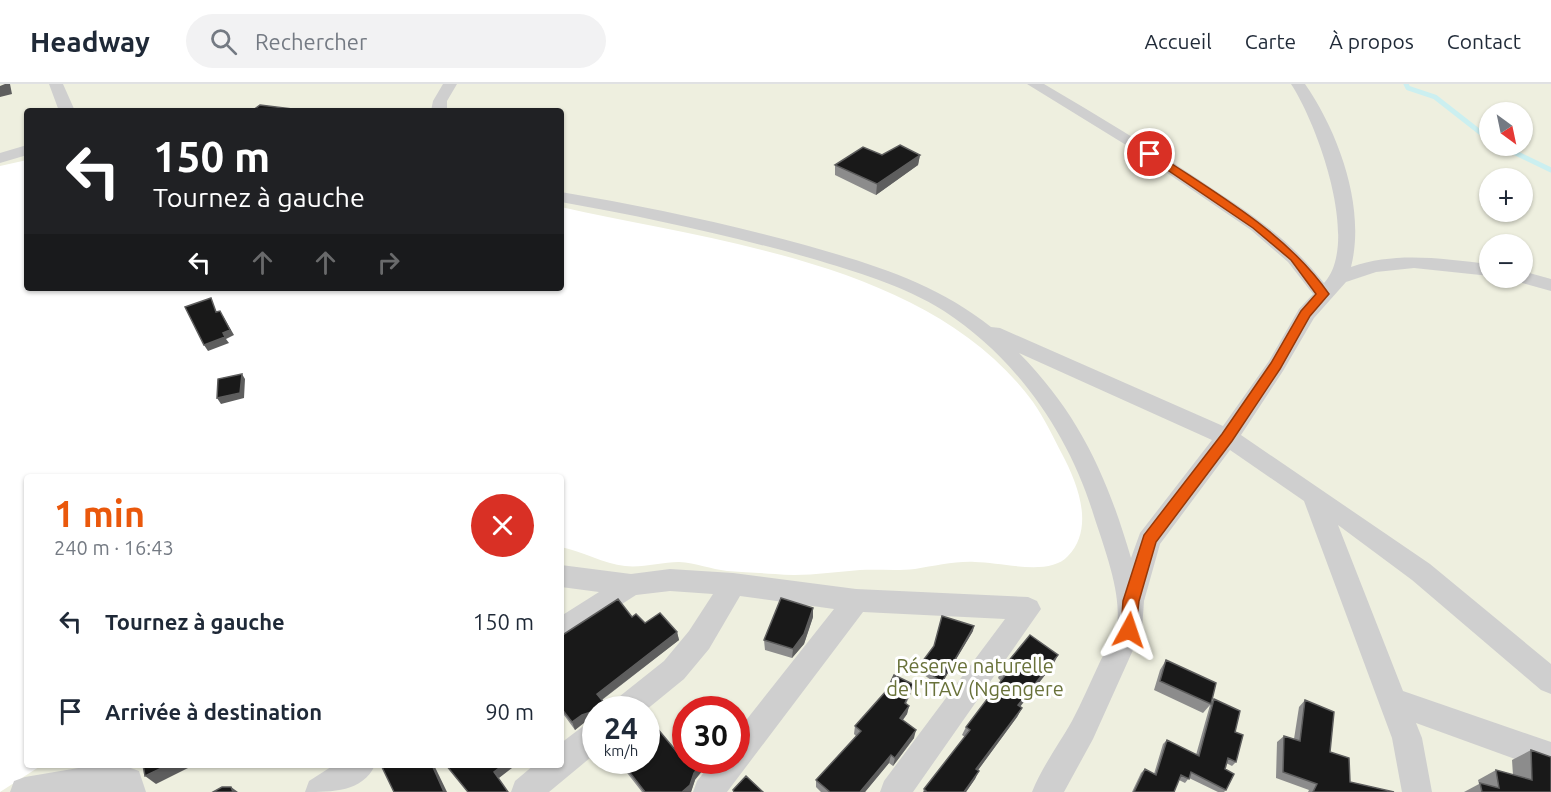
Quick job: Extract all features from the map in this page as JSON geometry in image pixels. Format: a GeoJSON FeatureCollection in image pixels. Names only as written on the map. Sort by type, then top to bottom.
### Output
{"type":"FeatureCollection","features":[{"type":"Feature","properties":{"kind":"street"},"geometry":{"type":"LineString","coordinates":[[56,84],[66,108]]}},
{"type":"Feature","properties":{"kind":"street"},"geometry":{"type":"LineString","coordinates":[[439,108],[440,101],[450,84]]}},
{"type":"Feature","properties":{"kind":"street"},"geometry":{"type":"LineString","coordinates":[[1034,84],[1132,142],[1257,226],[1295,258],[1323,294]]}},
{"type":"Feature","properties":{"kind":"street"},"geometry":{"type":"LineString","coordinates":[[1298,84],[1315,108],[1344,200],[1347,238],[1339,279]]}},
{"type":"Feature","properties":{"kind":"street"},"geometry":{"type":"LineString","coordinates":[[2,140],[24,141]]}},
{"type":"Feature","properties":{"kind":"street"},"geometry":{"type":"LineString","coordinates":[[0,158],[24,151]]}},
{"type":"Feature","properties":{"kind":"street"},"geometry":{"type":"LineString","coordinates":[[564,198],[631,209],[744,234],[860,267],[932,296],[978,326],[1227,437],[1314,495],[1420,572],[1551,681]]}},
{"type":"Feature","properties":{"kind":"street"},"geometry":{"type":"LineString","coordinates":[[1055,789],[1129,630],[1131,601],[1149,540],[1227,437],[1276,366],[1306,314],[1339,279],[1373,266],[1414,262],[1479,269]]}},
{"type":"Feature","properties":{"kind":"street"},"geometry":{"type":"LineString","coordinates":[[1533,280],[1551,285]]}},
{"type":"Feature","properties":{"kind":"street"},"geometry":{"type":"LineString","coordinates":[[978,326],[1012,359],[1065,424],[1097,490],[1131,601]]}},
{"type":"Feature","properties":{"kind":"street"},"geometry":{"type":"LineString","coordinates":[[1314,495],[1407,738],[1417,792]]}},
{"type":"Feature","properties":{"kind":"street"},"geometry":{"type":"LineString","coordinates":[[564,576],[631,585],[670,580],[733,584],[856,600],[1028,609],[894,792]]}},
{"type":"Feature","properties":{"kind":"street"},"geometry":{"type":"LineString","coordinates":[[642,696],[674,670],[699,640],[733,584]]}},
{"type":"Feature","properties":{"kind":"street"},"geometry":{"type":"LineString","coordinates":[[564,629],[631,585]]}},
{"type":"Feature","properties":{"kind":"street"},"geometry":{"type":"LineString","coordinates":[[750,739],[856,600]]}},
{"type":"Feature","properties":{"kind":"street"},"geometry":{"type":"LineString","coordinates":[[1393,701],[1551,758]]}},
{"type":"Feature","properties":{"kind":"street"},"geometry":{"type":"LineString","coordinates":[[564,760],[582,745]]}},
{"type":"Feature","properties":{"kind":"street"},"geometry":{"type":"LineString","coordinates":[[320,792],[356,768]]}},
{"type":"Feature","properties":{"kind":"street"},"geometry":{"type":"LineString","coordinates":[[526,792],[554,768]]}},
{"type":"Feature","properties":{"kind":"street"},"geometry":{"type":"LineString","coordinates":[[708,792],[723,774]]}},
{"type":"Feature","properties":{"kind":"street"},"geometry":{"type":"LineString","coordinates":[[25,792],[93,776],[128,782],[131,792]]}},
{"type":"Feature","properties":{"kind":"green space","name":"Réserve naturelle de l'ITAV (Ngengere"},"geometry":{"type":"Polygon","coordinates":[[[0,84],[1551,84],[1551,792],[0,792],[37,768],[564,768],[564,548],[625,566],[679,562],[727,571],[786,575],[860,570],[908,570],[968,562],[1037,567],[1049,566],[1068,556],[1081,532],[1082,519],[1078,492],[1068,466],[1033,402],[990,355],[938,318],[880,288],[817,266],[752,247],[564,208],[564,108],[24,108],[24,161],[0,166],[0,84]]]}},
{"type":"Feature","properties":{"kind":"building"},"geometry":{"type":"Polygon","coordinates":[[[260,105],[285,108],[256,108],[260,105]]]}},
{"type":"Feature","properties":{"kind":"building"},"geometry":{"type":"Polygon","coordinates":[[[900,145],[920,155],[877,184],[835,165],[863,147],[882,155],[900,145]]]}},
{"type":"Feature","properties":{"kind":"building"},"geometry":{"type":"Polygon","coordinates":[[[211,298],[216,312],[220,311],[230,330],[223,333],[225,337],[204,345],[185,307],[211,298]]]}},
{"type":"Feature","properties":{"kind":"building"},"geometry":{"type":"Polygon","coordinates":[[[242,374],[240,393],[217,398],[218,379],[242,374]]]}},
{"type":"Feature","properties":{"kind":"building"},"geometry":{"type":"Polygon","coordinates":[[[781,598],[813,608],[804,634],[793,649],[764,640],[781,598]]]}},
{"type":"Feature","properties":{"kind":"building"},"geometry":{"type":"Polygon","coordinates":[[[618,599],[632,617],[636,614],[645,623],[660,613],[677,632],[597,694],[599,696],[582,696],[582,715],[572,722],[564,712],[564,634],[618,599]]]}},
{"type":"Feature","properties":{"kind":"building"},"geometry":{"type":"Polygon","coordinates":[[[942,616],[974,626],[942,682],[919,666],[934,646],[942,616]]]}},
{"type":"Feature","properties":{"kind":"building"},"geometry":{"type":"Polygon","coordinates":[[[1030,635],[1058,655],[1018,705],[1022,708],[976,769],[979,771],[964,792],[924,792],[970,730],[966,727],[1007,673],[1002,669],[1030,635]]]}},
{"type":"Feature","properties":{"kind":"building"},"geometry":{"type":"Polygon","coordinates":[[[1166,660],[1216,683],[1211,704],[1160,681],[1166,660]]]}},
{"type":"Feature","properties":{"kind":"building"},"geometry":{"type":"Polygon","coordinates":[[[894,675],[913,684],[905,703],[909,706],[900,718],[916,730],[895,758],[891,755],[860,792],[830,792],[816,780],[861,731],[855,726],[887,690],[894,675]]]}},
{"type":"Feature","properties":{"kind":"building"},"geometry":{"type":"Polygon","coordinates":[[[1214,699],[1240,711],[1235,732],[1243,735],[1236,762],[1228,758],[1225,769],[1234,774],[1226,790],[1191,772],[1189,779],[1181,775],[1174,792],[1134,792],[1145,769],[1156,775],[1167,740],[1199,756],[1214,699]]]}},
{"type":"Feature","properties":{"kind":"building"},"geometry":{"type":"Polygon","coordinates":[[[1305,700],[1334,712],[1330,752],[1349,758],[1350,782],[1394,792],[1313,792],[1317,784],[1283,772],[1284,736],[1300,741],[1305,700]]]}},
{"type":"Feature","properties":{"kind":"building"},"geometry":{"type":"Polygon","coordinates":[[[660,732],[672,746],[672,774],[694,774],[690,785],[682,792],[645,792],[631,774],[660,774],[660,732]]]}},
{"type":"Feature","properties":{"kind":"building"},"geometry":{"type":"Polygon","coordinates":[[[1531,750],[1551,757],[1551,792],[1482,792],[1480,783],[1499,788],[1496,770],[1532,780],[1531,750]]]}},
{"type":"Feature","properties":{"kind":"building"},"geometry":{"type":"Polygon","coordinates":[[[144,768],[162,768],[145,776],[144,768]]]}},
{"type":"Feature","properties":{"kind":"building"},"geometry":{"type":"Polygon","coordinates":[[[382,768],[433,768],[444,792],[394,792],[382,768]]]}},
{"type":"Feature","properties":{"kind":"building"},"geometry":{"type":"Polygon","coordinates":[[[448,768],[499,768],[494,772],[508,792],[468,792],[448,768]]]}},
{"type":"Feature","properties":{"kind":"building"},"geometry":{"type":"Polygon","coordinates":[[[746,776],[763,792],[734,792],[733,790],[746,776]]]}},
{"type":"Feature","properties":{"kind":"building"},"geometry":{"type":"Polygon","coordinates":[[[222,787],[231,787],[233,792],[213,792],[222,787]]]}},
{"type":"Feature","properties":{"kind":"waterway"},"geometry":{"type":"LineString","coordinates":[[1406,84],[1408,88],[1435,97],[1479,131]]}},
{"type":"Feature","properties":{"kind":"waterway"},"geometry":{"type":"LineString","coordinates":[[1522,156],[1551,170]]}},
{"type":"Feature","properties":{"kind":"route"},"geometry":{"type":"LineString","coordinates":[[1129,630],[1131,601],[1149,540],[1227,437],[1276,366],[1306,314],[1323,294],[1295,258],[1257,226],[1150,154]]}}]}
